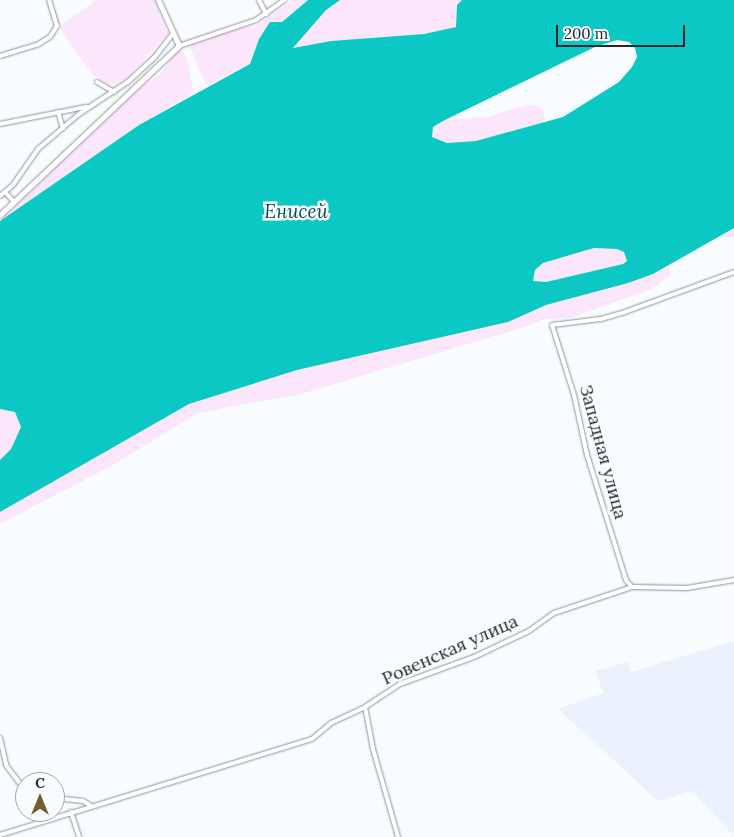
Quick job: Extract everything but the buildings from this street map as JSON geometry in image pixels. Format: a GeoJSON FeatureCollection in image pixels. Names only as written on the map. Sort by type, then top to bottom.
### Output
{"type":"FeatureCollection","features":[{"type":"Feature","properties":{"kind":"street"},"geometry":{"type":"LineString","coordinates":[[0,56],[44,43],[57,26],[49,0]]}},
{"type":"Feature","properties":{"kind":"street"},"geometry":{"type":"LineString","coordinates":[[158,0],[179,46]]}},
{"type":"Feature","properties":{"kind":"street"},"geometry":{"type":"LineString","coordinates":[[259,0],[266,14]]}},
{"type":"Feature","properties":{"kind":"street"},"geometry":{"type":"LineString","coordinates":[[0,215],[179,46],[266,14],[285,0]]}},
{"type":"Feature","properties":{"kind":"street"},"geometry":{"type":"LineString","coordinates":[[0,196],[13,185],[25,164],[88,107],[114,92],[154,58],[173,34]]}},
{"type":"Feature","properties":{"kind":"street"},"geometry":{"type":"LineString","coordinates":[[97,82],[114,92]]}},
{"type":"Feature","properties":{"kind":"street"},"geometry":{"type":"LineString","coordinates":[[0,124],[88,107]]}},
{"type":"Feature","properties":{"kind":"street"},"geometry":{"type":"LineString","coordinates":[[58,112],[64,128]]}},
{"type":"Feature","properties":{"kind":"street"},"geometry":{"type":"LineString","coordinates":[[5,192],[14,202]]}},
{"type":"Feature","properties":{"kind":"street","name":"Западная улица"},"geometry":{"type":"LineString","coordinates":[[632,587],[626,580],[587,455],[553,323],[617,314],[734,272]]}},
{"type":"Feature","properties":{"kind":"street","name":"Ровенская улица"},"geometry":{"type":"LineString","coordinates":[[0,835],[90,805],[312,738],[331,723],[365,707],[400,684],[518,636],[554,613],[632,587],[687,588],[734,580]]}},
{"type":"Feature","properties":{"kind":"street"},"geometry":{"type":"LineString","coordinates":[[365,707],[373,749],[398,837]]}},
{"type":"Feature","properties":{"kind":"street"},"geometry":{"type":"LineString","coordinates":[[0,738],[6,765],[15,777]]}},
{"type":"Feature","properties":{"kind":"street"},"geometry":{"type":"LineString","coordinates":[[65,799],[82,801],[90,805]]}},
{"type":"Feature","properties":{"kind":"street"},"geometry":{"type":"LineString","coordinates":[[71,812],[78,837]]}},
{"type":"Feature","properties":{"kind":"shaded area"},"geometry":{"type":"Polygon","coordinates":[[[96,0],[155,0],[168,34],[127,78],[117,83],[107,84],[91,73],[59,27],[96,0]]]}},
{"type":"Feature","properties":{"kind":"shaded area"},"geometry":{"type":"Polygon","coordinates":[[[293,0],[308,0],[259,39],[250,64],[206,86],[189,45],[222,33],[257,25],[293,0]]]}},
{"type":"Feature","properties":{"kind":"shaded area"},"geometry":{"type":"Polygon","coordinates":[[[340,0],[462,0],[457,5],[457,27],[424,34],[331,41],[292,48],[326,10],[340,0]]]}},
{"type":"Feature","properties":{"kind":"shaded area"},"geometry":{"type":"Polygon","coordinates":[[[182,50],[188,61],[193,90],[191,95],[139,125],[0,221],[138,90],[160,74],[176,52],[182,50]]]}},
{"type":"Feature","properties":{"kind":"shaded area"},"geometry":{"type":"Polygon","coordinates":[[[527,105],[540,107],[544,113],[543,124],[476,141],[447,143],[432,137],[430,132],[445,120],[487,117],[527,105]]]}},
{"type":"Feature","properties":{"kind":"shaded area"},"geometry":{"type":"Polygon","coordinates":[[[669,228],[734,228],[734,237],[669,237],[669,228]]]}},
{"type":"Feature","properties":{"kind":"shaded area"},"geometry":{"type":"Polygon","coordinates":[[[594,248],[617,249],[624,252],[627,261],[623,264],[546,282],[533,281],[535,270],[543,263],[594,248]]]}},
{"type":"Feature","properties":{"kind":"shaded area"},"geometry":{"type":"Polygon","coordinates":[[[669,266],[671,275],[651,289],[571,318],[544,319],[521,328],[301,394],[198,413],[113,465],[0,524],[0,512],[189,404],[297,370],[508,322],[546,305],[653,274],[669,266]]]}},
{"type":"Feature","properties":{"kind":"shaded area"},"geometry":{"type":"Polygon","coordinates":[[[0,409],[15,412],[21,427],[11,449],[0,460],[0,409]]]}},
{"type":"Feature","properties":{"kind":"shaded area"},"geometry":{"type":"Polygon","coordinates":[[[734,641],[734,836],[692,791],[658,801],[558,709],[603,693],[596,671],[628,662],[631,672],[734,641]]]}},
{"type":"Feature","properties":{"kind":"water","name":"Енисей"},"geometry":{"type":"Polygon","coordinates":[[[308,0],[340,0],[326,10],[293,48],[331,41],[424,34],[456,27],[457,5],[462,0],[734,0],[734,228],[653,274],[628,283],[546,305],[508,322],[297,370],[189,404],[0,512],[0,460],[11,449],[21,427],[15,412],[0,409],[0,221],[139,125],[250,64],[259,39],[270,22],[282,22],[308,0]],[[617,40],[595,47],[445,120],[433,127],[432,137],[447,143],[476,141],[563,117],[619,82],[632,67],[637,57],[635,48],[629,42],[617,40]],[[594,248],[543,263],[535,270],[533,281],[546,282],[623,264],[627,261],[624,252],[617,249],[594,248]]]}}]}
